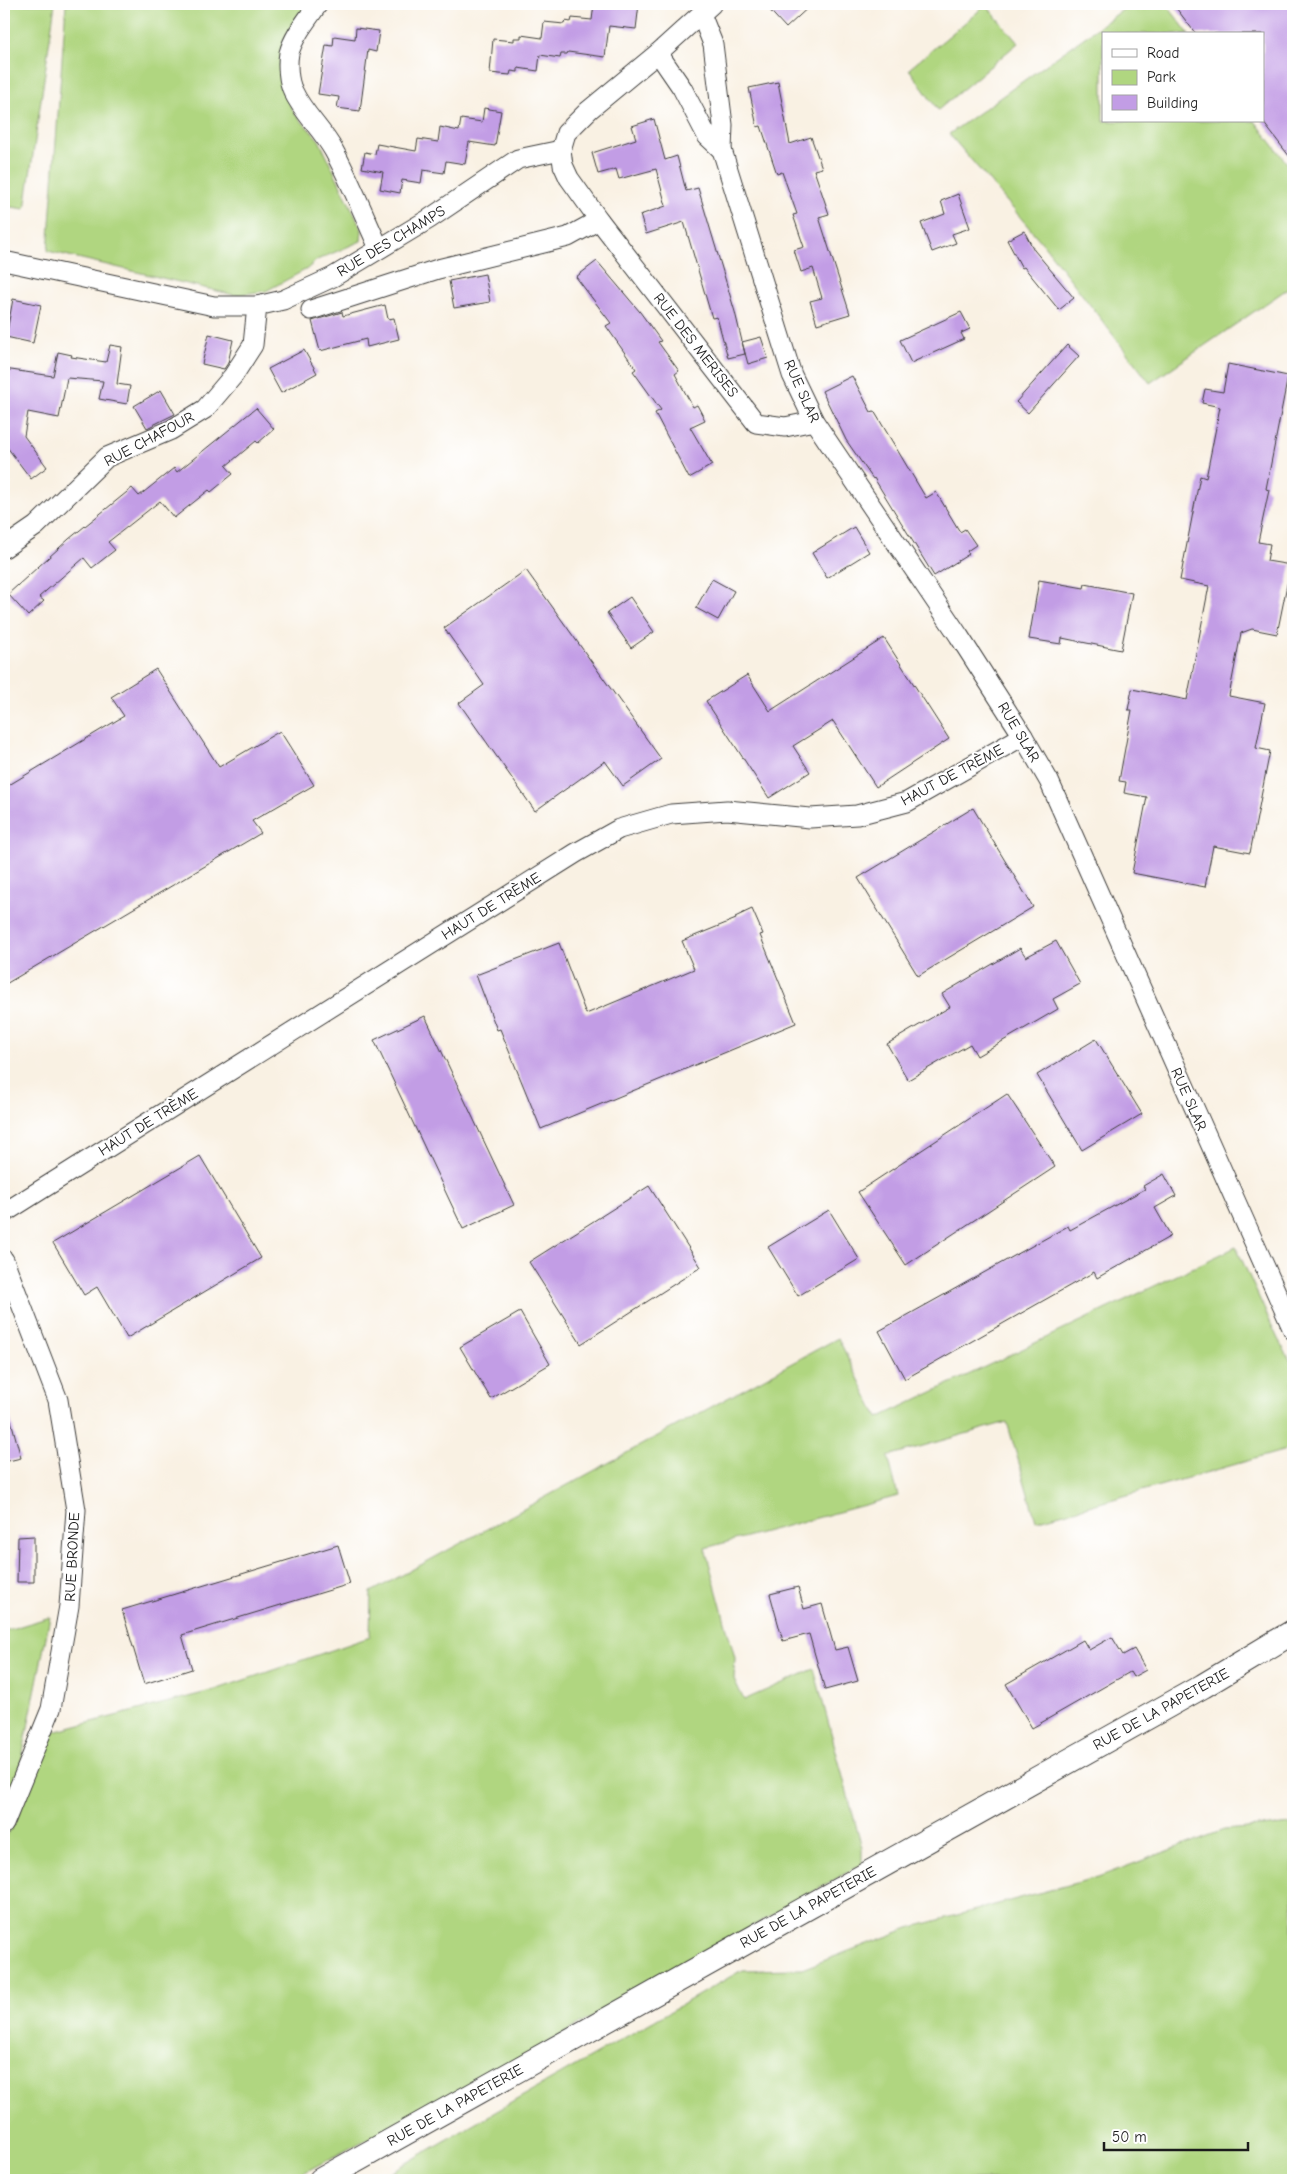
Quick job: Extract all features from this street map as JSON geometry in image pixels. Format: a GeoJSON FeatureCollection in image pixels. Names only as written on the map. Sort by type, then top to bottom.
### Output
{"type":"FeatureCollection","features":[{"type":"Feature","properties":{"kind":"main road","name":"RUE DE LA PAPETERIE"},"geometry":{"type":"LineString","coordinates":[[321,2180],[1185,1696],[1293,1632]]}},
{"type":"Feature","properties":{"kind":"street"},"geometry":{"type":"LineString","coordinates":[[318,4],[297,36],[289,54],[289,72],[292,89],[301,107],[317,124],[334,151],[379,248]]}},
{"type":"Feature","properties":{"kind":"street"},"geometry":{"type":"LineString","coordinates":[[561,150],[566,133],[589,110],[658,53],[706,9]]}},
{"type":"Feature","properties":{"kind":"street","name":"RUE SLAR"},"geometry":{"type":"LineString","coordinates":[[706,9],[713,44],[723,125],[722,150],[792,375],[814,421],[959,636],[1023,736],[1053,790],[1293,1330]]}},
{"type":"Feature","properties":{"kind":"street","name":"RUE SLAR"},"geometry":{"type":"LineString","coordinates":[[658,53],[682,88],[707,136],[722,150]]}},
{"type":"Feature","properties":{"kind":"street","name":"RUE DES CHAMPS"},"geometry":{"type":"LineString","coordinates":[[4,261],[214,306],[257,306],[283,300],[311,288],[430,219],[518,159],[561,150]]}},
{"type":"Feature","properties":{"kind":"street","name":"RUE DES MERISES"},"geometry":{"type":"LineString","coordinates":[[561,150],[563,165],[569,178],[599,220],[756,423],[785,427],[814,421]]}},
{"type":"Feature","properties":{"kind":"street","name":"RUE DES CHAMPS"},"geometry":{"type":"LineString","coordinates":[[311,310],[438,269],[568,237],[599,220]]}},
{"type":"Feature","properties":{"kind":"street","name":"RUE CHAFOUR"},"geometry":{"type":"LineString","coordinates":[[4,548],[36,526],[107,457],[163,433],[205,409],[233,376],[253,345],[257,306]]}},
{"type":"Feature","properties":{"kind":"street","name":"HAUT DE TRÈME"},"geometry":{"type":"LineString","coordinates":[[4,1213],[576,853],[619,829],[671,814],[727,810],[810,818],[858,815],[907,802],[1023,736]]}},
{"type":"Feature","properties":{"kind":"street","name":"RUE BRONDE"},"geometry":{"type":"LineString","coordinates":[[4,1260],[58,1400],[76,1510],[69,1606],[51,1710],[4,1824]]}},
{"type":"Feature","properties":{"kind":"green space"},"geometry":{"type":"Polygon","coordinates":[[[4,4],[55,4],[25,209],[4,206],[4,4]]]}},
{"type":"Feature","properties":{"kind":"green space"},"geometry":{"type":"Polygon","coordinates":[[[66,4],[308,4],[284,94],[295,114],[319,140],[362,230],[361,241],[317,260],[307,269],[266,291],[234,295],[48,251],[66,4]]]}},
{"type":"Feature","properties":{"kind":"green space"},"geometry":{"type":"Polygon","coordinates":[[[1131,4],[1166,4],[1187,32],[1102,32],[1102,122],[1256,122],[1293,171],[1293,285],[1150,383],[1044,245],[949,134],[1131,4]]]}},
{"type":"Feature","properties":{"kind":"green space"},"geometry":{"type":"Polygon","coordinates":[[[986,5],[1018,43],[938,110],[909,69],[986,5]]]}},
{"type":"Feature","properties":{"kind":"green space"},"geometry":{"type":"Polygon","coordinates":[[[1236,1247],[1278,1339],[1293,1365],[1293,1448],[1036,1521],[1007,1422],[888,1456],[898,1496],[705,1548],[735,1658],[734,1679],[744,1700],[814,1669],[862,1848],[862,1864],[531,2052],[290,2180],[4,2180],[4,1841],[18,1816],[46,1734],[215,1690],[370,1637],[371,1592],[838,1338],[878,1418],[1236,1247]]]}},
{"type":"Feature","properties":{"kind":"green space"},"geometry":{"type":"Polygon","coordinates":[[[50,1617],[19,1772],[4,1804],[4,1631],[50,1617]]]}},
{"type":"Feature","properties":{"kind":"green space"},"geometry":{"type":"Polygon","coordinates":[[[1293,1824],[1293,2180],[377,2180],[742,1970],[802,1969],[909,1928],[1098,1877],[1224,1830],[1293,1824]]]}},
{"type":"Feature","properties":{"kind":"building"},"geometry":{"type":"Polygon","coordinates":[[[594,4],[639,4],[636,29],[609,26],[605,57],[568,52],[567,54],[561,54],[560,58],[540,55],[538,71],[518,68],[518,72],[511,71],[510,75],[490,73],[493,39],[514,41],[514,38],[521,38],[521,35],[542,38],[544,22],[564,24],[565,21],[571,22],[572,18],[592,20],[594,4]]]}},
{"type":"Feature","properties":{"kind":"building"},"geometry":{"type":"Polygon","coordinates":[[[764,4],[812,4],[786,28],[764,4]]]}},
{"type":"Feature","properties":{"kind":"building"},"geometry":{"type":"Polygon","coordinates":[[[1173,4],[1293,4],[1293,161],[1263,122],[1264,32],[1194,32],[1173,4]]]}},
{"type":"Feature","properties":{"kind":"building"},"geometry":{"type":"Polygon","coordinates":[[[356,28],[379,31],[376,52],[368,50],[360,111],[337,108],[339,97],[318,94],[326,45],[333,46],[334,36],[355,39],[356,28]]]}},
{"type":"Feature","properties":{"kind":"building"},"geometry":{"type":"Polygon","coordinates":[[[778,82],[790,144],[811,137],[822,168],[814,170],[829,214],[819,217],[850,314],[817,324],[810,301],[822,298],[813,268],[801,272],[794,250],[804,247],[793,215],[797,214],[782,172],[777,174],[761,126],[757,127],[749,88],[778,82]]]}},
{"type":"Feature","properties":{"kind":"building"},"geometry":{"type":"Polygon","coordinates":[[[484,108],[501,111],[495,146],[469,142],[465,164],[446,161],[444,173],[423,170],[421,183],[402,180],[400,193],[380,189],[383,172],[362,168],[365,152],[375,154],[377,144],[416,151],[418,139],[438,142],[440,127],[459,131],[461,119],[482,122],[484,108]]]}},
{"type":"Feature","properties":{"kind":"building"},"geometry":{"type":"Polygon","coordinates":[[[654,119],[665,160],[677,156],[686,191],[698,188],[735,312],[745,354],[728,358],[717,317],[712,318],[684,222],[646,234],[640,215],[666,206],[656,169],[619,179],[616,169],[598,174],[592,153],[636,139],[632,126],[654,119]]]}},
{"type":"Feature","properties":{"kind":"building"},"geometry":{"type":"Polygon","coordinates":[[[958,194],[970,228],[952,234],[956,243],[932,252],[921,223],[945,214],[941,201],[958,194]]]}},
{"type":"Feature","properties":{"kind":"building"},"geometry":{"type":"Polygon","coordinates":[[[1024,231],[1034,250],[1074,298],[1059,310],[1024,267],[1022,268],[1007,240],[1024,231]]]}},
{"type":"Feature","properties":{"kind":"building"},"geometry":{"type":"Polygon","coordinates":[[[597,261],[640,312],[661,341],[658,342],[679,371],[675,374],[693,407],[697,405],[705,420],[690,427],[712,465],[689,478],[655,413],[661,410],[633,371],[636,369],[606,326],[611,323],[576,277],[597,261]]]}},
{"type":"Feature","properties":{"kind":"building"},"geometry":{"type":"Polygon","coordinates":[[[485,274],[490,302],[454,308],[449,281],[485,274]]]}},
{"type":"Feature","properties":{"kind":"building"},"geometry":{"type":"Polygon","coordinates":[[[13,299],[41,305],[33,343],[6,337],[13,299]]]}},
{"type":"Feature","properties":{"kind":"building"},"geometry":{"type":"Polygon","coordinates":[[[385,305],[388,319],[394,318],[399,339],[367,347],[366,339],[320,351],[312,321],[342,312],[343,316],[385,305]]]}},
{"type":"Feature","properties":{"kind":"building"},"geometry":{"type":"Polygon","coordinates":[[[961,312],[970,329],[961,333],[964,339],[911,363],[900,340],[961,312]]]}},
{"type":"Feature","properties":{"kind":"building"},"geometry":{"type":"Polygon","coordinates":[[[209,334],[233,340],[228,363],[224,369],[202,364],[209,334]]]}},
{"type":"Feature","properties":{"kind":"building"},"geometry":{"type":"Polygon","coordinates":[[[761,337],[768,358],[748,364],[742,342],[761,337]]]}},
{"type":"Feature","properties":{"kind":"building"},"geometry":{"type":"Polygon","coordinates":[[[110,345],[122,347],[117,384],[130,386],[127,404],[99,399],[103,381],[67,378],[59,418],[28,412],[24,436],[47,467],[31,479],[4,443],[4,369],[53,376],[58,352],[72,355],[71,357],[106,362],[110,345]]]}},
{"type":"Feature","properties":{"kind":"building"},"geometry":{"type":"Polygon","coordinates":[[[1067,345],[1079,356],[1028,413],[1016,402],[1067,345]]]}},
{"type":"Feature","properties":{"kind":"building"},"geometry":{"type":"Polygon","coordinates":[[[304,350],[317,373],[281,393],[268,369],[304,350]]]}},
{"type":"Feature","properties":{"kind":"building"},"geometry":{"type":"Polygon","coordinates":[[[1228,364],[1288,376],[1266,489],[1269,490],[1258,542],[1270,544],[1267,561],[1291,565],[1277,634],[1252,629],[1241,633],[1229,696],[1265,703],[1256,748],[1270,751],[1250,853],[1213,846],[1205,887],[1132,873],[1147,797],[1124,793],[1126,782],[1119,781],[1132,710],[1128,710],[1132,689],[1187,700],[1209,586],[1180,580],[1200,476],[1206,478],[1220,407],[1202,403],[1205,389],[1223,392],[1228,364]]]}},
{"type":"Feature","properties":{"kind":"building"},"geometry":{"type":"Polygon","coordinates":[[[852,376],[871,412],[874,411],[926,498],[936,492],[960,532],[965,529],[976,545],[967,551],[969,554],[934,576],[874,478],[846,440],[822,391],[852,376]]]}},
{"type":"Feature","properties":{"kind":"building"},"geometry":{"type":"Polygon","coordinates":[[[161,390],[175,414],[147,428],[134,406],[161,390]]]}},
{"type":"Feature","properties":{"kind":"building"},"geometry":{"type":"Polygon","coordinates":[[[256,408],[274,429],[226,466],[233,474],[211,492],[209,490],[174,518],[160,501],[108,542],[115,550],[92,568],[84,558],[39,597],[44,601],[28,616],[8,594],[69,539],[132,488],[139,496],[174,468],[177,472],[256,408]]]}},
{"type":"Feature","properties":{"kind":"building"},"geometry":{"type":"Polygon","coordinates":[[[854,527],[869,552],[827,578],[812,553],[854,527]]]}},
{"type":"Feature","properties":{"kind":"building"},"geometry":{"type":"Polygon","coordinates":[[[526,570],[661,759],[623,786],[605,761],[535,811],[459,703],[484,685],[444,628],[526,570]]]}},
{"type":"Feature","properties":{"kind":"building"},"geometry":{"type":"Polygon","coordinates":[[[712,579],[734,591],[718,620],[696,608],[712,579]]]}},
{"type":"Feature","properties":{"kind":"building"},"geometry":{"type":"Polygon","coordinates":[[[1039,580],[1084,588],[1085,584],[1132,593],[1121,650],[1062,638],[1061,644],[1029,639],[1039,580]]]}},
{"type":"Feature","properties":{"kind":"building"},"geometry":{"type":"Polygon","coordinates":[[[630,597],[654,632],[631,648],[607,613],[630,597]]]}},
{"type":"Feature","properties":{"kind":"building"},"geometry":{"type":"Polygon","coordinates":[[[884,638],[949,739],[876,787],[833,721],[793,746],[810,772],[769,798],[706,701],[747,675],[770,711],[884,638]]]}},
{"type":"Feature","properties":{"kind":"building"},"geometry":{"type":"Polygon","coordinates":[[[156,669],[219,767],[280,731],[314,785],[252,821],[261,833],[4,985],[4,788],[124,716],[111,697],[156,669]]]}},
{"type":"Feature","properties":{"kind":"building"},"geometry":{"type":"Polygon","coordinates":[[[973,808],[1033,907],[918,976],[858,878],[973,808]]]}},
{"type":"Feature","properties":{"kind":"building"},"geometry":{"type":"Polygon","coordinates":[[[752,909],[763,934],[760,935],[796,1023],[541,1129],[500,1029],[497,1030],[476,975],[559,943],[586,1014],[694,969],[682,941],[736,919],[735,917],[752,909]]]}},
{"type":"Feature","properties":{"kind":"building"},"geometry":{"type":"Polygon","coordinates":[[[1056,941],[1080,984],[1053,999],[1058,1009],[977,1056],[970,1044],[908,1080],[887,1044],[950,1007],[942,994],[1020,948],[1026,957],[1056,941]]]}},
{"type":"Feature","properties":{"kind":"building"},"geometry":{"type":"Polygon","coordinates":[[[425,1016],[514,1205],[463,1229],[374,1040],[425,1016]]]}},
{"type":"Feature","properties":{"kind":"building"},"geometry":{"type":"Polygon","coordinates":[[[1096,1039],[1142,1114],[1082,1150],[1037,1075],[1096,1039]]]}},
{"type":"Feature","properties":{"kind":"building"},"geometry":{"type":"Polygon","coordinates":[[[1007,1094],[1055,1167],[906,1265],[858,1192],[1007,1094]]]}},
{"type":"Feature","properties":{"kind":"building"},"geometry":{"type":"Polygon","coordinates":[[[200,1156],[261,1258],[127,1338],[97,1287],[84,1295],[53,1243],[200,1156]]]}},
{"type":"Feature","properties":{"kind":"building"},"geometry":{"type":"Polygon","coordinates":[[[1164,1174],[1176,1196],[1155,1208],[1171,1236],[1097,1278],[1094,1272],[905,1379],[879,1331],[1068,1226],[1070,1230],[1145,1189],[1143,1186],[1164,1174]]]}},
{"type":"Feature","properties":{"kind":"building"},"geometry":{"type":"Polygon","coordinates":[[[649,1186],[701,1267],[581,1344],[529,1262],[649,1186]]]}},
{"type":"Feature","properties":{"kind":"building"},"geometry":{"type":"Polygon","coordinates":[[[829,1210],[859,1259],[798,1296],[768,1247],[829,1210]]]}},
{"type":"Feature","properties":{"kind":"building"},"geometry":{"type":"Polygon","coordinates":[[[520,1312],[550,1364],[491,1399],[460,1347],[520,1312]]]}},
{"type":"Feature","properties":{"kind":"building"},"geometry":{"type":"Polygon","coordinates":[[[4,1413],[9,1413],[21,1458],[4,1462],[4,1413]]]}},
{"type":"Feature","properties":{"kind":"building"},"geometry":{"type":"Polygon","coordinates":[[[34,1536],[34,1582],[17,1582],[18,1537],[34,1536]]]}},
{"type":"Feature","properties":{"kind":"building"},"geometry":{"type":"Polygon","coordinates":[[[338,1545],[350,1584],[182,1635],[192,1669],[144,1684],[122,1610],[338,1545]]]}},
{"type":"Feature","properties":{"kind":"building"},"geometry":{"type":"Polygon","coordinates":[[[798,1587],[804,1609],[822,1604],[835,1650],[848,1647],[858,1681],[825,1690],[809,1634],[783,1641],[770,1594],[798,1587]]]}},
{"type":"Feature","properties":{"kind":"building"},"geometry":{"type":"Polygon","coordinates":[[[1112,1637],[1123,1655],[1134,1649],[1146,1670],[1133,1677],[1130,1672],[1032,1728],[1006,1684],[1083,1640],[1089,1650],[1112,1637]]]}}]}
